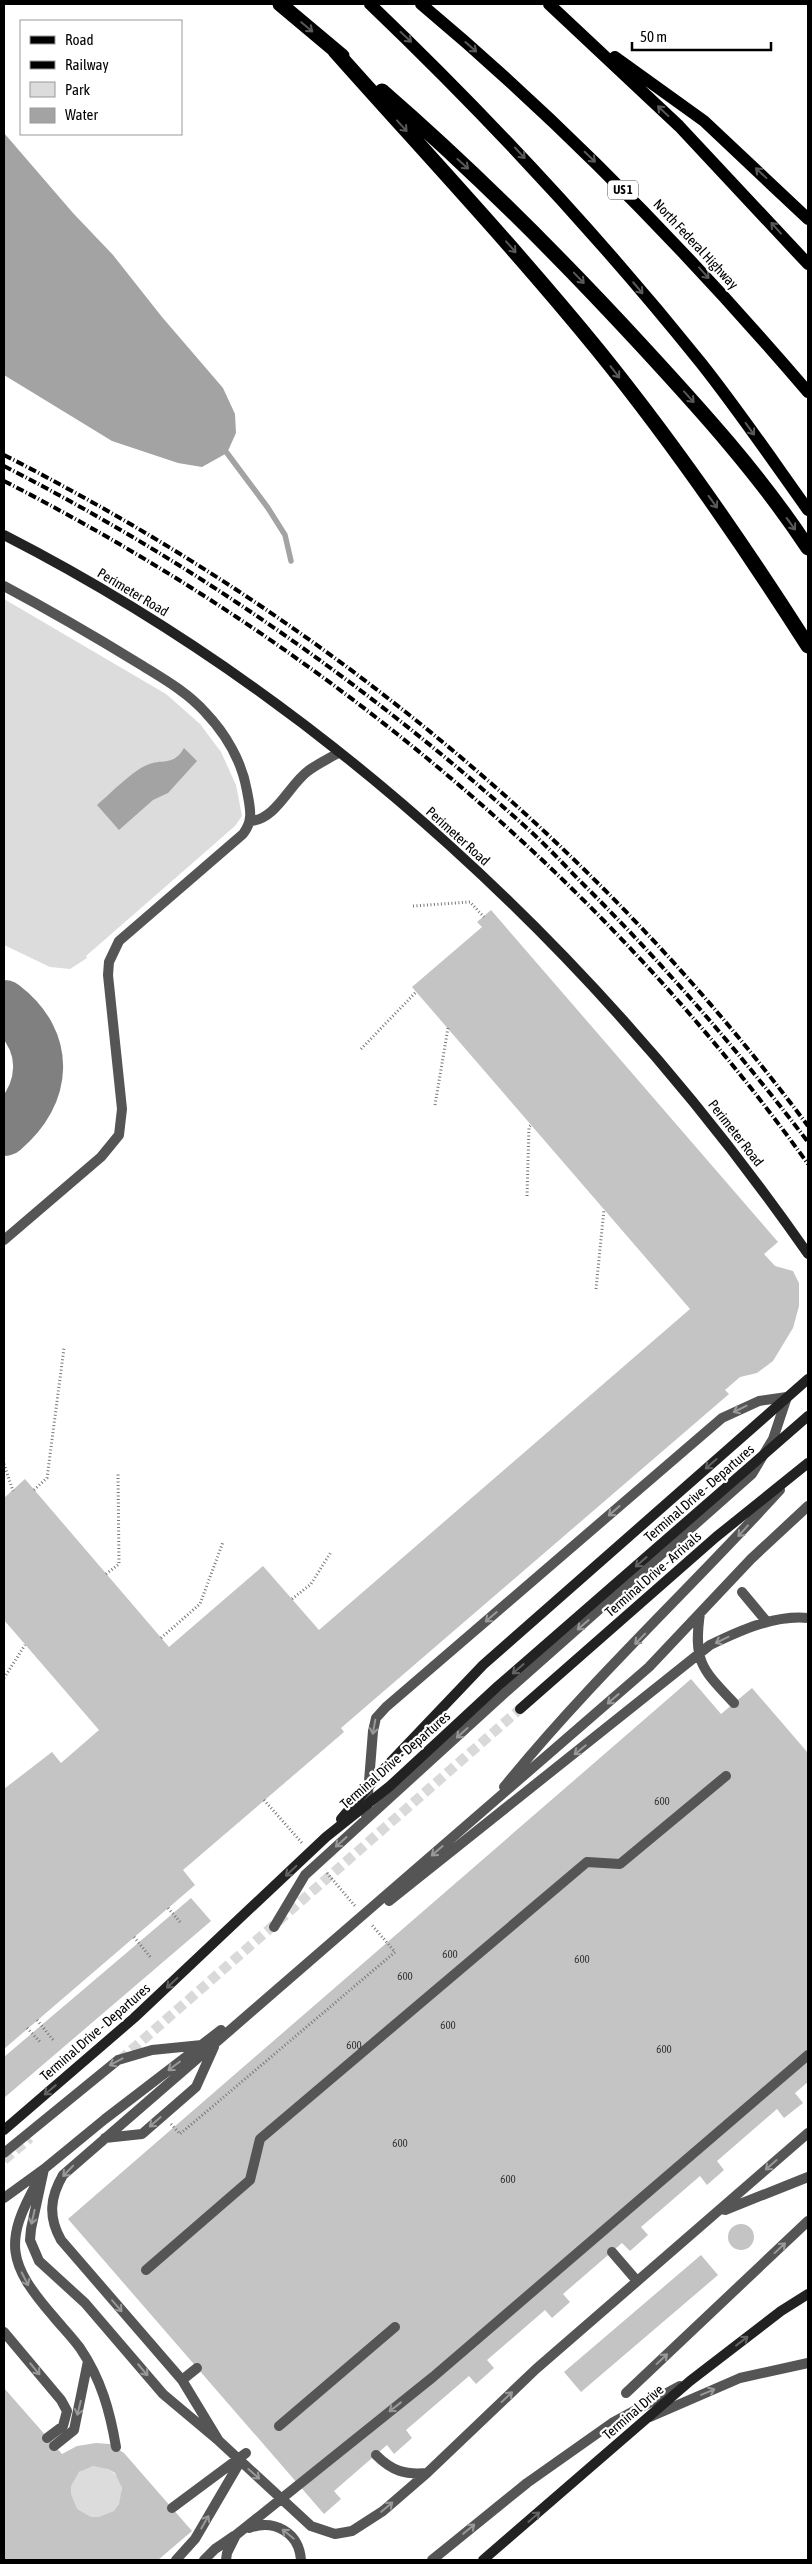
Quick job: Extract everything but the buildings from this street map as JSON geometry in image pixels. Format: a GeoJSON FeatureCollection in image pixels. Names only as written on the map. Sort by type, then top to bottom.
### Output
{"type":"FeatureCollection","features":[{"type":"Feature","properties":{"kind":"highway"},"geometry":{"type":"LineString","coordinates":[[280,4],[335,50],[485,184],[582,281],[722,434],[763,485],[808,548]]}},
{"type":"Feature","properties":{"kind":"highway"},"geometry":{"type":"LineString","coordinates":[[335,50],[514,250],[598,350],[725,518],[808,646]]}},
{"type":"Feature","properties":{"kind":"main road"},"geometry":{"type":"LineString","coordinates":[[370,4],[474,104],[612,256],[701,364],[808,510]]}},
{"type":"Feature","properties":{"kind":"main road","name":"North Federal Highway"},"geometry":{"type":"LineString","coordinates":[[421,4],[544,112],[644,210],[738,310],[808,392]]}},
{"type":"Feature","properties":{"kind":"main road"},"geometry":{"type":"LineString","coordinates":[[549,4],[679,126],[808,264]]}},
{"type":"Feature","properties":{"kind":"main road"},"geometry":{"type":"LineString","coordinates":[[578,30],[704,121],[808,219]]}},
{"type":"Feature","properties":{"kind":"street","name":"Perimeter Road"},"geometry":{"type":"LineString","coordinates":[[4,535],[82,577],[192,644],[246,682],[338,753],[426,826],[480,874],[602,996],[721,1134],[808,1254]]}},
{"type":"Feature","properties":{"kind":"street"},"geometry":{"type":"LineString","coordinates":[[4,586],[96,637],[192,700],[206,713],[229,743],[244,777],[251,821],[243,834],[119,941],[109,962],[108,975],[122,1109],[119,1135],[101,1156],[4,1240]]}},
{"type":"Feature","properties":{"kind":"street"},"geometry":{"type":"LineString","coordinates":[[251,821],[267,816],[297,780],[338,753]]}},
{"type":"Feature","properties":{"kind":"street"},"geometry":{"type":"LineString","coordinates":[[326,1838],[382,1771],[482,1665],[808,1379]]}},
{"type":"Feature","properties":{"kind":"street"},"geometry":{"type":"LineString","coordinates":[[366,1819],[373,1731],[376,1718],[386,1707],[722,1418],[759,1401],[787,1398]]}},
{"type":"Feature","properties":{"kind":"street"},"geometry":{"type":"LineString","coordinates":[[274,1928],[305,1875],[752,1474],[773,1439],[787,1398]]}},
{"type":"Feature","properties":{"kind":"street","name":"Terminal Drive - Departures"},"geometry":{"type":"LineString","coordinates":[[4,2130],[139,2014],[326,1838],[390,1786],[498,1686],[808,1416]]}},
{"type":"Feature","properties":{"kind":"street","name":"Terminal Drive - Arrivals"},"geometry":{"type":"LineString","coordinates":[[520,1709],[716,1537],[787,1482],[808,1463]]}},
{"type":"Feature","properties":{"kind":"street"},"geometry":{"type":"LineString","coordinates":[[449,1855],[516,1772],[577,1703],[674,1604],[787,1482]]}},
{"type":"Feature","properties":{"kind":"street"},"geometry":{"type":"LineString","coordinates":[[219,2441],[182,2380],[71,2253],[56,2230],[51,2208],[57,2185],[63,2174],[650,1667],[751,1559],[808,1506]]}},
{"type":"Feature","properties":{"kind":"street"},"geometry":{"type":"LineString","coordinates":[[742,1592],[767,1622]]}},
{"type":"Feature","properties":{"kind":"street"},"geometry":{"type":"LineString","coordinates":[[700,1613],[697,1640],[699,1657],[707,1674],[734,1703]]}},
{"type":"Feature","properties":{"kind":"street"},"geometry":{"type":"LineString","coordinates":[[5,2198],[449,1855],[710,1645],[767,1622],[790,1616],[808,1618]]}},
{"type":"Feature","properties":{"kind":"street"},"geometry":{"type":"LineString","coordinates":[[146,2270],[250,2180],[260,2139],[587,1862],[620,1864],[726,1776]]}},
{"type":"Feature","properties":{"kind":"street"},"geometry":{"type":"LineString","coordinates":[[104,2138],[142,2134],[190,2093],[196,2087],[215,2043]]}},
{"type":"Feature","properties":{"kind":"street"},"geometry":{"type":"LineString","coordinates":[[4,2153],[118,2060],[152,2050],[215,2043]]}},
{"type":"Feature","properties":{"kind":"street"},"geometry":{"type":"LineString","coordinates":[[226,2560],[227,2553],[236,2535],[433,2376],[808,2055]]}},
{"type":"Feature","properties":{"kind":"street"},"geometry":{"type":"LineString","coordinates":[[44,2169],[30,2229],[30,2240],[39,2261],[85,2303],[163,2394],[219,2441],[243,2458],[311,2526],[335,2534],[352,2531],[366,2524],[427,2473],[536,2369],[808,2133]]}},
{"type":"Feature","properties":{"kind":"street"},"geometry":{"type":"LineString","coordinates":[[44,2169],[17,2223],[14,2253],[30,2288],[88,2361],[107,2400],[116,2447]]}},
{"type":"Feature","properties":{"kind":"street"},"geometry":{"type":"LineString","coordinates":[[715,2214],[808,2177]]}},
{"type":"Feature","properties":{"kind":"street"},"geometry":{"type":"LineString","coordinates":[[626,2393],[808,2221]]}},
{"type":"Feature","properties":{"kind":"street"},"geometry":{"type":"LineString","coordinates":[[612,2252],[637,2281]]}},
{"type":"Feature","properties":{"kind":"street","name":"Terminal Drive"},"geometry":{"type":"LineString","coordinates":[[484,2560],[690,2381],[781,2310],[808,2294]]}},
{"type":"Feature","properties":{"kind":"street"},"geometry":{"type":"LineString","coordinates":[[279,2426],[395,2327]]}},
{"type":"Feature","properties":{"kind":"street"},"geometry":{"type":"LineString","coordinates":[[4,2332],[61,2400],[67,2411],[63,2426],[51,2442],[74,2430],[88,2361]]}},
{"type":"Feature","properties":{"kind":"street"},"geometry":{"type":"LineString","coordinates":[[647,2418],[740,2378],[808,2363]]}},
{"type":"Feature","properties":{"kind":"street"},"geometry":{"type":"LineString","coordinates":[[182,2380],[197,2368]]}},
{"type":"Feature","properties":{"kind":"street"},"geometry":{"type":"LineString","coordinates":[[432,2560],[508,2496],[612,2423],[690,2381]]}},
{"type":"Feature","properties":{"kind":"street"},"geometry":{"type":"LineString","coordinates":[[376,2455],[394,2470],[413,2474],[427,2473]]}},
{"type":"Feature","properties":{"kind":"street"},"geometry":{"type":"LineString","coordinates":[[172,2508],[243,2458]]}},
{"type":"Feature","properties":{"kind":"street"},"geometry":{"type":"LineString","coordinates":[[176,2560],[195,2539],[243,2458]]}},
{"type":"Feature","properties":{"kind":"street"},"geometry":{"type":"LineString","coordinates":[[204,2560],[214,2549],[246,2529],[260,2524],[273,2525],[285,2530],[295,2539],[301,2552],[301,2560]]}},
{"type":"Feature","properties":{"kind":"path"},"geometry":{"type":"LineString","coordinates":[[414,906],[470,902],[484,917]]}},
{"type":"Feature","properties":{"kind":"path"},"geometry":{"type":"LineString","coordinates":[[361,1049],[416,992]]}},
{"type":"Feature","properties":{"kind":"path"},"geometry":{"type":"LineString","coordinates":[[435,1105],[448,1028]]}},
{"type":"Feature","properties":{"kind":"path"},"geometry":{"type":"LineString","coordinates":[[527,1196],[529,1127],[531,1125]]}},
{"type":"Feature","properties":{"kind":"path"},"geometry":{"type":"LineString","coordinates":[[596,1290],[604,1209]]}},
{"type":"Feature","properties":{"kind":"path"},"geometry":{"type":"LineString","coordinates":[[34,1490],[47,1478],[64,1348]]}},
{"type":"Feature","properties":{"kind":"path"},"geometry":{"type":"LineString","coordinates":[[4,1464],[13,1491]]}},
{"type":"Feature","properties":{"kind":"path"},"geometry":{"type":"LineString","coordinates":[[106,1574],[119,1564],[118,1472]]}},
{"type":"Feature","properties":{"kind":"path"},"geometry":{"type":"LineString","coordinates":[[161,1638],[200,1604],[224,1542]]}},
{"type":"Feature","properties":{"kind":"path"},"geometry":{"type":"LineString","coordinates":[[292,1599],[311,1584],[331,1552]]}},
{"type":"Feature","properties":{"kind":"path"},"geometry":{"type":"LineString","coordinates":[[4,1678],[26,1645]]}},
{"type":"Feature","properties":{"kind":"path"},"geometry":{"type":"LineString","coordinates":[[168,1908],[180,1923]]}},
{"type":"Feature","properties":{"kind":"path"},"geometry":{"type":"LineString","coordinates":[[134,1937],[151,1958]]}},
{"type":"Feature","properties":{"kind":"path"},"geometry":{"type":"LineString","coordinates":[[167,2119],[180,2134],[395,1952],[387,1943]]}},
{"type":"Feature","properties":{"kind":"path"},"geometry":{"type":"LineString","coordinates":[[37,2020],[54,2041]]}},
{"type":"Feature","properties":{"kind":"path"},"geometry":{"type":"LineString","coordinates":[[28,2028],[41,2043]]}},
{"type":"Feature","properties":{"kind":"green space"},"geometry":{"type":"Polygon","coordinates":[[[4,599],[166,694],[200,724],[221,752],[236,785],[242,816],[235,826],[86,956],[87,958],[70,969],[50,967],[4,945],[4,599]]]}},
{"type":"Feature","properties":{"kind":"green space"},"geometry":{"type":"Polygon","coordinates":[[[96,2466],[106,2468],[114,2474],[120,2482],[122,2492],[120,2502],[114,2510],[106,2516],[96,2518],[86,2516],[78,2510],[72,2502],[70,2492],[72,2482],[78,2474],[86,2468],[96,2466]]]}},
{"type":"Feature","properties":{"kind":"water"},"geometry":{"type":"Polygon","coordinates":[[[4,133],[73,213],[113,255],[162,317],[223,388],[235,414],[236,433],[227,453],[202,467],[178,463],[112,441],[4,375],[4,133]]]}},
{"type":"Feature","properties":{"kind":"water"},"geometry":{"type":"Polygon","coordinates":[[[184,748],[197,761],[168,793],[153,800],[119,830],[97,805],[141,768],[153,763],[172,760],[184,748]]]}},
{"type":"Feature","properties":{"kind":"waterway"},"geometry":{"type":"LineString","coordinates":[[227,453],[268,508],[285,535],[291,561]]}},
{"type":"Feature","properties":{"kind":"taxiway"},"geometry":{"type":"LineString","coordinates":[[4,1005],[19,1019],[30,1035],[36,1051],[38,1068],[36,1084],[29,1101],[19,1116],[4,1131]]}},
{"type":"Feature","properties":{"kind":"tunnel"},"geometry":{"type":"LineString","coordinates":[[120,2060],[520,1709]]}},
{"type":"Feature","properties":{"kind":"tunnel"},"geometry":{"type":"LineString","coordinates":[[4,2160],[30,2138]]}},
{"type":"Feature","properties":{"kind":"railway"},"geometry":{"type":"LineString","coordinates":[[4,455],[121,518],[233,588],[341,663],[445,744],[544,831],[637,924],[726,1022],[808,1126]]}},
{"type":"Feature","properties":{"kind":"railway"},"geometry":{"type":"LineString","coordinates":[[4,466],[144,544],[278,630],[405,725],[467,776],[528,829],[647,950],[730,1044],[808,1142]]}},
{"type":"Feature","properties":{"kind":"railway"},"geometry":{"type":"LineString","coordinates":[[4,481],[120,545],[233,615],[342,692],[446,774],[546,863],[639,958],[727,1058],[808,1164]]}}]}
